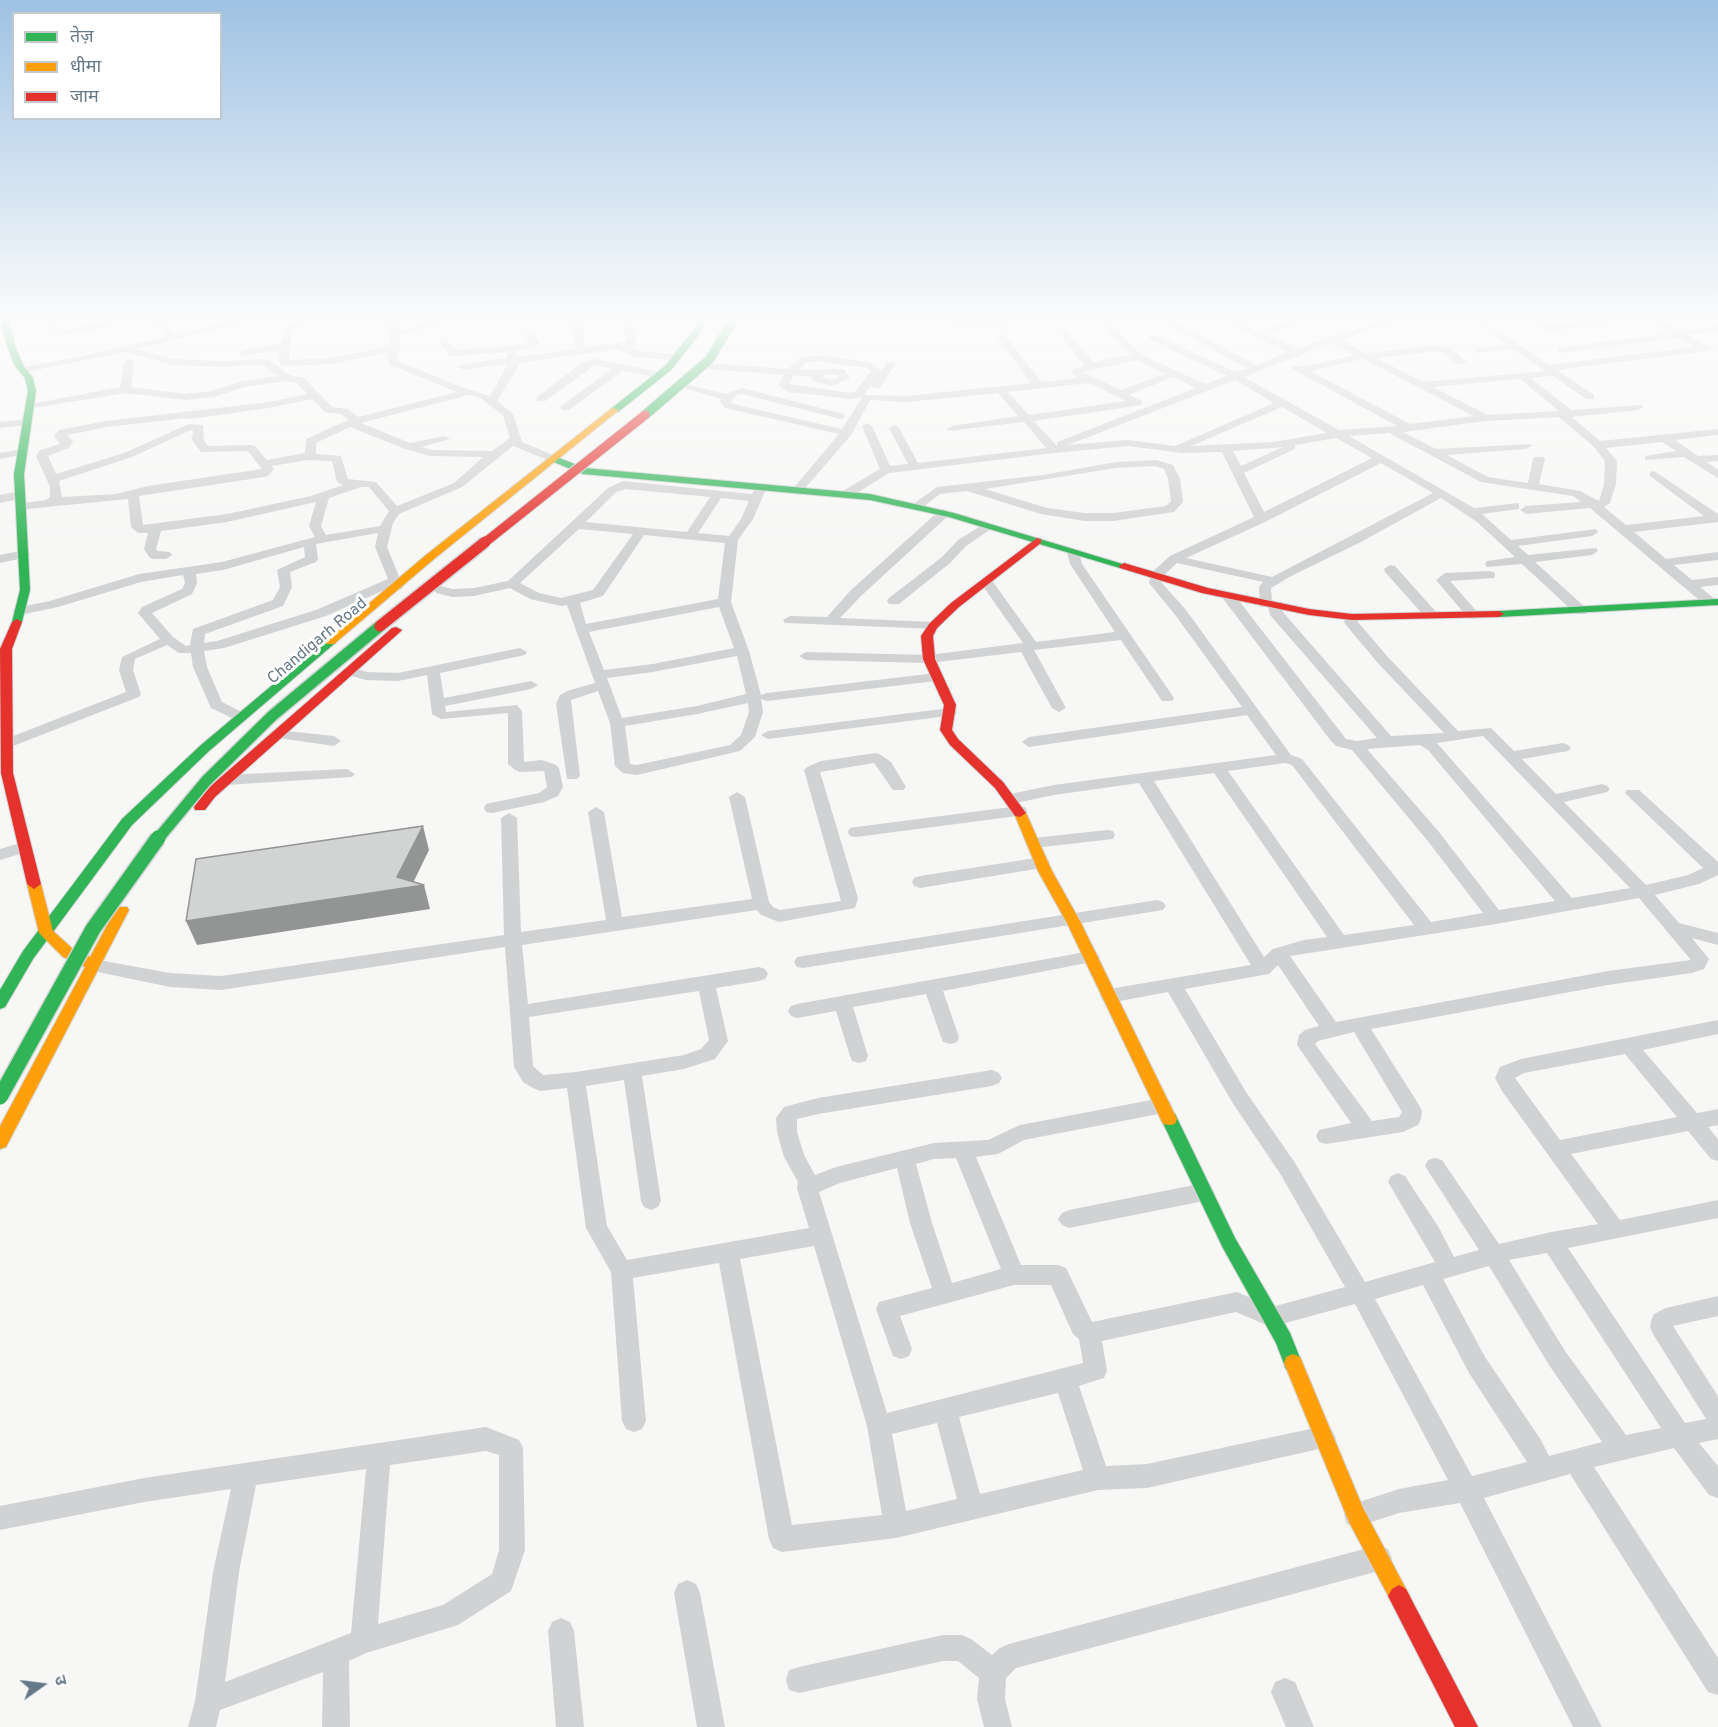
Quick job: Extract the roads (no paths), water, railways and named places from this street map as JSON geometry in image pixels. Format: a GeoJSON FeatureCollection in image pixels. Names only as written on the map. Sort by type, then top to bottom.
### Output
{"type":"FeatureCollection","features":[{"type":"Feature","properties":{"kind":"main road"},"geometry":{"type":"LineString","coordinates":[[32,397],[18,474],[24,554],[24,590],[18,616],[6,648],[7,773],[46,933],[68,953],[93,965]]}},
{"type":"Feature","properties":{"kind":"main road"},"geometry":{"type":"LineString","coordinates":[[0,1003],[9,974],[46,933],[127,822],[205,748],[395,584],[633,397]]}},
{"type":"Feature","properties":{"kind":"main road","name":"Chandigarh Road"},"geometry":{"type":"LineString","coordinates":[[152,819],[182,784],[252,719],[411,586],[649,397]]}},
{"type":"Feature","properties":{"kind":"main road"},"geometry":{"type":"LineString","coordinates":[[0,1097],[93,929],[160,835],[206,781],[272,716],[365,638],[668,397]]}},
{"type":"Feature","properties":{"kind":"main road"},"geometry":{"type":"LineString","coordinates":[[0,1142],[135,886],[210,794],[441,590],[673,397]]}},
{"type":"Feature","properties":{"kind":"main road"},"geometry":{"type":"LineString","coordinates":[[554,459],[583,471],[758,493],[797,491],[870,497],[944,513],[1228,596],[1269,605],[1352,617],[1581,611],[1714,602]]}},
{"type":"Feature","properties":{"kind":"main road"},"geometry":{"type":"LineString","coordinates":[[1037,541],[933,626],[927,636],[929,659],[947,697],[950,712],[946,721],[950,736],[981,766],[1015,805],[1041,863],[1091,957],[1229,1243],[1283,1339],[1356,1515],[1459,1725]]}},
{"type":"Feature","properties":{"kind":"main road"},"geometry":{"type":"LineString","coordinates":[[57,957],[68,940]]}},
{"type":"Feature","properties":{"kind":"street"},"geometry":{"type":"LineString","coordinates":[[31,407],[84,397]]}},
{"type":"Feature","properties":{"kind":"street"},"geometry":{"type":"LineString","coordinates":[[52,479],[128,455],[190,419],[196,397],[192,397]]}},
{"type":"Feature","properties":{"kind":"street"},"geometry":{"type":"LineString","coordinates":[[54,501],[57,490],[42,456],[44,452],[65,446],[67,441],[60,436],[63,432],[106,424],[190,419],[308,397]]}},
{"type":"Feature","properties":{"kind":"street"},"geometry":{"type":"LineString","coordinates":[[316,397],[329,410],[344,411],[353,422],[409,447],[430,453],[494,454]]}},
{"type":"Feature","properties":{"kind":"street"},"geometry":{"type":"LineString","coordinates":[[310,456],[310,441],[353,422],[450,397]]}},
{"type":"Feature","properties":{"kind":"street"},"geometry":{"type":"LineString","coordinates":[[484,397],[492,401],[511,419],[515,440],[523,448],[554,459]]}},
{"type":"Feature","properties":{"kind":"street"},"geometry":{"type":"LineString","coordinates":[[492,401],[495,397]]}},
{"type":"Feature","properties":{"kind":"street"},"geometry":{"type":"LineString","coordinates":[[565,408],[581,397]]}},
{"type":"Feature","properties":{"kind":"street"},"geometry":{"type":"LineString","coordinates":[[721,397],[726,398],[725,402],[729,406],[847,433]]}},
{"type":"Feature","properties":{"kind":"street"},"geometry":{"type":"LineString","coordinates":[[760,397],[840,417]]}},
{"type":"Feature","properties":{"kind":"street"},"geometry":{"type":"LineString","coordinates":[[797,491],[847,433],[867,397],[907,399],[929,397]]}},
{"type":"Feature","properties":{"kind":"street"},"geometry":{"type":"LineString","coordinates":[[1007,397],[1053,449]]}},
{"type":"Feature","properties":{"kind":"street"},"geometry":{"type":"LineString","coordinates":[[1125,397],[1149,409]]}},
{"type":"Feature","properties":{"kind":"street"},"geometry":{"type":"LineString","coordinates":[[1053,449],[1181,397]]}},
{"type":"Feature","properties":{"kind":"street"},"geometry":{"type":"LineString","coordinates":[[1271,397],[1472,512],[1581,611]]}},
{"type":"Feature","properties":{"kind":"street"},"geometry":{"type":"LineString","coordinates":[[1351,397],[1409,428]]}},
{"type":"Feature","properties":{"kind":"street"},"geometry":{"type":"LineString","coordinates":[[1444,397],[1486,418]]}},
{"type":"Feature","properties":{"kind":"street"},"geometry":{"type":"LineString","coordinates":[[1472,512],[1604,503],[1610,484],[1611,461],[1598,445],[1546,397]]}},
{"type":"Feature","properties":{"kind":"street"},"geometry":{"type":"LineString","coordinates":[[952,429],[1137,403]]}},
{"type":"Feature","properties":{"kind":"street"},"geometry":{"type":"LineString","coordinates":[[1173,450],[1282,403]]}},
{"type":"Feature","properties":{"kind":"street"},"geometry":{"type":"LineString","coordinates":[[845,495],[886,470],[1053,449],[1128,443],[1173,450],[1226,448],[1486,418],[1638,407]]}},
{"type":"Feature","properties":{"kind":"street"},"geometry":{"type":"LineString","coordinates":[[0,499],[54,501],[99,499],[264,474],[268,469],[251,448],[205,450],[198,440],[199,427],[190,419]]}},
{"type":"Feature","properties":{"kind":"street"},"geometry":{"type":"LineString","coordinates":[[0,426],[28,422]]}},
{"type":"Feature","properties":{"kind":"street"},"geometry":{"type":"LineString","coordinates":[[867,426],[886,470]]}},
{"type":"Feature","properties":{"kind":"street"},"geometry":{"type":"LineString","coordinates":[[894,428],[915,467]]}},
{"type":"Feature","properties":{"kind":"street"},"geometry":{"type":"LineString","coordinates":[[1392,430],[1485,480],[1533,485],[1576,493],[1714,602]]}},
{"type":"Feature","properties":{"kind":"street"},"geometry":{"type":"LineString","coordinates":[[1598,445],[1718,432]]}},
{"type":"Feature","properties":{"kind":"street"},"geometry":{"type":"LineString","coordinates":[[1664,438],[1718,475]]}},
{"type":"Feature","properties":{"kind":"street"},"geometry":{"type":"LineString","coordinates":[[409,447],[444,439]]}},
{"type":"Feature","properties":{"kind":"street"},"geometry":{"type":"LineString","coordinates":[[189,570],[191,583],[187,591],[147,610],[145,614],[168,640],[184,650],[228,642],[321,613],[395,584],[387,557],[381,547],[385,530],[395,511],[458,485],[494,454],[515,440]]}},
{"type":"Feature","properties":{"kind":"street"},"geometry":{"type":"LineString","coordinates":[[1238,472],[1305,440]]}},
{"type":"Feature","properties":{"kind":"street"},"geometry":{"type":"LineString","coordinates":[[1434,453],[1526,446]]}},
{"type":"Feature","properties":{"kind":"street"},"geometry":{"type":"LineString","coordinates":[[1226,448],[1261,519]]}},
{"type":"Feature","properties":{"kind":"street"},"geometry":{"type":"LineString","coordinates":[[0,456],[23,452]]}},
{"type":"Feature","properties":{"kind":"street"},"geometry":{"type":"LineString","coordinates":[[1649,458],[1686,453]]}},
{"type":"Feature","properties":{"kind":"street"},"geometry":{"type":"LineString","coordinates":[[263,464],[310,456],[336,458],[345,483],[369,483],[395,511]]}},
{"type":"Feature","properties":{"kind":"street"},"geometry":{"type":"LineString","coordinates":[[1697,460],[1718,458]]}},
{"type":"Feature","properties":{"kind":"street"},"geometry":{"type":"LineString","coordinates":[[1286,758],[1181,613],[1155,583],[1156,576],[1174,559],[1261,519],[1380,459]]}},
{"type":"Feature","properties":{"kind":"street"},"geometry":{"type":"LineString","coordinates":[[1533,485],[1539,459]]}},
{"type":"Feature","properties":{"kind":"street"},"geometry":{"type":"LineString","coordinates":[[915,507],[932,492],[1043,478],[1106,466],[1156,462],[1169,467],[1174,479],[1177,502],[1170,509],[1113,517],[1085,517],[1046,511],[969,488]]}},
{"type":"Feature","properties":{"kind":"street"},"geometry":{"type":"LineString","coordinates":[[1654,474],[1717,518]]}},
{"type":"Feature","properties":{"kind":"street"},"geometry":{"type":"LineString","coordinates":[[133,495],[138,530],[227,518],[324,496],[341,489],[369,483]]}},
{"type":"Feature","properties":{"kind":"street"},"geometry":{"type":"LineString","coordinates":[[441,590],[453,593],[474,592],[512,584],[612,490],[623,485],[717,495],[758,493],[747,519],[732,540],[724,602],[760,697],[748,737],[735,748],[637,770],[628,770],[623,766],[617,723],[581,629],[573,601]]}},
{"type":"Feature","properties":{"kind":"street"},"geometry":{"type":"LineString","coordinates":[[1387,741],[1269,605],[1265,587],[1441,493]]}},
{"type":"Feature","properties":{"kind":"street"},"geometry":{"type":"LineString","coordinates":[[690,536],[717,495]]}},
{"type":"Feature","properties":{"kind":"street"},"geometry":{"type":"LineString","coordinates":[[241,717],[216,705],[200,667],[197,649],[198,632],[278,603],[286,587],[283,570],[312,559],[316,541],[315,526],[324,496]]}},
{"type":"Feature","properties":{"kind":"street"},"geometry":{"type":"LineString","coordinates":[[834,621],[833,618],[856,593],[944,513]]}},
{"type":"Feature","properties":{"kind":"street"},"geometry":{"type":"LineString","coordinates":[[1624,529],[1717,518]]}},
{"type":"Feature","properties":{"kind":"street"},"geometry":{"type":"LineString","coordinates":[[576,525],[732,540]]}},
{"type":"Feature","properties":{"kind":"street"},"geometry":{"type":"LineString","coordinates":[[894,601],[946,560],[962,543],[987,526]]}},
{"type":"Feature","properties":{"kind":"street"},"geometry":{"type":"LineString","coordinates":[[155,529],[150,549],[154,555],[166,555]]}},
{"type":"Feature","properties":{"kind":"street"},"geometry":{"type":"LineString","coordinates":[[0,626],[18,616],[139,578],[233,564],[277,549],[355,532],[385,530]]}},
{"type":"Feature","properties":{"kind":"street"},"geometry":{"type":"LineString","coordinates":[[512,584],[535,596],[561,602],[573,601],[598,593],[641,531]]}},
{"type":"Feature","properties":{"kind":"street"},"geometry":{"type":"LineString","coordinates":[[1509,544],[1592,532]]}},
{"type":"Feature","properties":{"kind":"street"},"geometry":{"type":"LineString","coordinates":[[1473,615],[1442,580],[1445,577],[1490,570],[1525,559],[1592,551]]}},
{"type":"Feature","properties":{"kind":"street"},"geometry":{"type":"LineString","coordinates":[[1073,552],[1076,564],[1167,698]]}},
{"type":"Feature","properties":{"kind":"street"},"geometry":{"type":"LineString","coordinates":[[0,559],[24,554]]}},
{"type":"Feature","properties":{"kind":"street"},"geometry":{"type":"LineString","coordinates":[[1664,563],[1718,556]]}},
{"type":"Feature","properties":{"kind":"street"},"geometry":{"type":"LineString","coordinates":[[1174,559],[1275,581]]}},
{"type":"Feature","properties":{"kind":"street"},"geometry":{"type":"LineString","coordinates":[[1390,569],[1432,616]]}},
{"type":"Feature","properties":{"kind":"street"},"geometry":{"type":"LineString","coordinates":[[1689,584],[1718,581]]}},
{"type":"Feature","properties":{"kind":"street"},"geometry":{"type":"LineString","coordinates":[[986,582],[1029,646],[1059,708]]}},
{"type":"Feature","properties":{"kind":"street"},"geometry":{"type":"LineString","coordinates":[[1228,596],[1341,743],[1358,746],[1486,731],[1643,892],[1700,958],[1698,963],[1692,967],[1608,978],[1359,1024],[1312,1035],[1306,1040],[1306,1045],[1366,1128]]}},
{"type":"Feature","properties":{"kind":"street"},"geometry":{"type":"LineString","coordinates":[[581,629],[724,602]]}},
{"type":"Feature","properties":{"kind":"street"},"geometry":{"type":"LineString","coordinates":[[1352,617],[1351,622],[1382,659],[1455,736]]}},
{"type":"Feature","properties":{"kind":"street"},"geometry":{"type":"LineString","coordinates":[[790,620],[933,626]]}},
{"type":"Feature","properties":{"kind":"street"},"geometry":{"type":"LineString","coordinates":[[806,656],[929,659],[1125,635]]}},
{"type":"Feature","properties":{"kind":"street"},"geometry":{"type":"LineString","coordinates":[[8,743],[134,694],[126,670],[129,657],[168,640]]}},
{"type":"Feature","properties":{"kind":"street"},"geometry":{"type":"LineString","coordinates":[[572,776],[563,704],[566,698],[601,680],[742,651]]}},
{"type":"Feature","properties":{"kind":"street"},"geometry":{"type":"LineString","coordinates":[[349,671],[366,676],[398,677],[520,652]]}},
{"type":"Feature","properties":{"kind":"street"},"geometry":{"type":"LineString","coordinates":[[433,671],[439,714],[446,716],[512,708],[516,764],[520,766],[542,765],[551,768],[555,787],[552,793],[544,797],[492,808]]}},
{"type":"Feature","properties":{"kind":"street"},"geometry":{"type":"LineString","coordinates":[[617,723],[760,697],[936,677]]}},
{"type":"Feature","properties":{"kind":"street"},"geometry":{"type":"LineString","coordinates":[[438,703],[531,684]]}},
{"type":"Feature","properties":{"kind":"street"},"geometry":{"type":"LineString","coordinates":[[1029,742],[1252,710]]}},
{"type":"Feature","properties":{"kind":"street"},"geometry":{"type":"LineString","coordinates":[[768,735],[950,712]]}},
{"type":"Feature","properties":{"kind":"street"},"geometry":{"type":"LineString","coordinates":[[277,735],[334,741]]}},
{"type":"Feature","properties":{"kind":"street"},"geometry":{"type":"LineString","coordinates":[[1423,740],[1433,747],[1568,905]]}},
{"type":"Feature","properties":{"kind":"street"},"geometry":{"type":"LineString","coordinates":[[1358,746],[1433,836],[1496,918]]}},
{"type":"Feature","properties":{"kind":"street"},"geometry":{"type":"LineString","coordinates":[[1511,756],[1563,748]]}},
{"type":"Feature","properties":{"kind":"street"},"geometry":{"type":"LineString","coordinates":[[737,797],[761,903],[767,911],[779,916],[841,907],[850,902],[812,770],[821,766],[876,758],[883,762],[898,787]]}},
{"type":"Feature","properties":{"kind":"street"},"geometry":{"type":"LineString","coordinates":[[856,832],[1015,805],[1045,791],[1286,758],[1297,762],[1427,929]]}},
{"type":"Feature","properties":{"kind":"street"},"geometry":{"type":"LineString","coordinates":[[1218,767],[1339,941]]}},
{"type":"Feature","properties":{"kind":"street"},"geometry":{"type":"LineString","coordinates":[[226,780],[347,774]]}},
{"type":"Feature","properties":{"kind":"street"},"geometry":{"type":"LineString","coordinates":[[1144,778],[1263,969]]}},
{"type":"Feature","properties":{"kind":"street"},"geometry":{"type":"LineString","coordinates":[[1554,799],[1602,789]]}},
{"type":"Feature","properties":{"kind":"street"},"geometry":{"type":"LineString","coordinates":[[1109,996],[1263,969],[1279,953],[1339,941],[1496,918],[1674,886],[1717,869],[1633,793]]}},
{"type":"Feature","properties":{"kind":"street"},"geometry":{"type":"LineString","coordinates":[[596,812],[615,925]]}},
{"type":"Feature","properties":{"kind":"street"},"geometry":{"type":"LineString","coordinates":[[509,818],[513,939],[524,1068],[530,1077],[540,1083],[576,1080],[684,1062],[708,1054],[719,1041],[706,983]]}},
{"type":"Feature","properties":{"kind":"street"},"geometry":{"type":"LineString","coordinates":[[1034,843],[1107,835]]}},
{"type":"Feature","properties":{"kind":"street"},"geometry":{"type":"LineString","coordinates":[[0,855],[24,847]]}},
{"type":"Feature","properties":{"kind":"street"},"geometry":{"type":"LineString","coordinates":[[920,882],[1041,863]]}},
{"type":"Feature","properties":{"kind":"street"},"geometry":{"type":"LineString","coordinates":[[93,965],[170,980],[221,982],[761,903]]}},
{"type":"Feature","properties":{"kind":"street"},"geometry":{"type":"LineString","coordinates":[[803,962],[1157,906]]}},
{"type":"Feature","properties":{"kind":"street"},"geometry":{"type":"LineString","coordinates":[[1672,927],[1718,939]]}},
{"type":"Feature","properties":{"kind":"street"},"geometry":{"type":"LineString","coordinates":[[1279,953],[1331,1030]]}},
{"type":"Feature","properties":{"kind":"street"},"geometry":{"type":"LineString","coordinates":[[797,1011],[1091,957]]}},
{"type":"Feature","properties":{"kind":"street"},"geometry":{"type":"LineString","coordinates":[[520,1012],[759,974]]}},
{"type":"Feature","properties":{"kind":"street"},"geometry":{"type":"LineString","coordinates":[[1173,985],[1239,1096],[1288,1168],[1360,1293],[1466,1489],[1588,1727]]}},
{"type":"Feature","properties":{"kind":"street"},"geometry":{"type":"LineString","coordinates":[[932,986],[951,1037]]}},
{"type":"Feature","properties":{"kind":"street"},"geometry":{"type":"LineString","coordinates":[[842,1002],[859,1056]]}},
{"type":"Feature","properties":{"kind":"street"},"geometry":{"type":"LineString","coordinates":[[1326,1136],[1403,1124],[1411,1119],[1412,1112],[1359,1024]]}},
{"type":"Feature","properties":{"kind":"street"},"geometry":{"type":"LineString","coordinates":[[1615,1230],[1509,1086],[1505,1078],[1507,1072],[1521,1066],[1718,1027]]}},
{"type":"Feature","properties":{"kind":"street"},"geometry":{"type":"LineString","coordinates":[[1629,1046],[1718,1153]]}},
{"type":"Feature","properties":{"kind":"street"},"geometry":{"type":"LineString","coordinates":[[632,1071],[651,1201]]}},
{"type":"Feature","properties":{"kind":"street"},"geometry":{"type":"LineString","coordinates":[[896,1526],[879,1426],[807,1188],[808,1181],[795,1157],[787,1132],[786,1118],[791,1113],[818,1106],[992,1078]]}},
{"type":"Feature","properties":{"kind":"street"},"geometry":{"type":"LineString","coordinates":[[576,1080],[597,1228],[622,1271],[634,1421]]}},
{"type":"Feature","properties":{"kind":"street"},"geometry":{"type":"LineString","coordinates":[[807,1188],[836,1175],[934,1151],[991,1149],[1020,1133],[1161,1106]]}},
{"type":"Feature","properties":{"kind":"street"},"geometry":{"type":"LineString","coordinates":[[1557,1149],[1718,1117]]}},
{"type":"Feature","properties":{"kind":"street"},"geometry":{"type":"LineString","coordinates":[[963,1150],[1014,1275]]}},
{"type":"Feature","properties":{"kind":"street"},"geometry":{"type":"LineString","coordinates":[[905,1158],[921,1223],[945,1295]]}},
{"type":"Feature","properties":{"kind":"street"},"geometry":{"type":"LineString","coordinates":[[1435,1166],[1494,1255],[1557,1358],[1621,1448]]}},
{"type":"Feature","properties":{"kind":"street"},"geometry":{"type":"LineString","coordinates":[[1398,1182],[1431,1234],[1438,1270],[1477,1365],[1533,1448],[1543,1469]]}},
{"type":"Feature","properties":{"kind":"street"},"geometry":{"type":"LineString","coordinates":[[1069,1219],[1204,1192]]}},
{"type":"Feature","properties":{"kind":"street"},"geometry":{"type":"LineString","coordinates":[[1089,1334],[1237,1302],[1271,1317],[1551,1241],[1718,1209]]}},
{"type":"Feature","properties":{"kind":"street"},"geometry":{"type":"LineString","coordinates":[[622,1271],[822,1235]]}},
{"type":"Feature","properties":{"kind":"street"},"geometry":{"type":"LineString","coordinates":[[1551,1241],[1680,1437],[1718,1486]]}},
{"type":"Feature","properties":{"kind":"street"},"geometry":{"type":"LineString","coordinates":[[728,1252],[782,1539],[896,1526],[1098,1478],[1147,1476],[1324,1438]]}},
{"type":"Feature","properties":{"kind":"street"},"geometry":{"type":"LineString","coordinates":[[879,1426],[1065,1380],[1096,1370],[1089,1334],[1081,1327],[1058,1275],[1014,1275],[887,1309],[901,1349]]}},
{"type":"Feature","properties":{"kind":"street"},"geometry":{"type":"LineString","coordinates":[[1718,1306],[1666,1318],[1662,1321],[1663,1333],[1709,1390],[1718,1418]]}},
{"type":"Feature","properties":{"kind":"street"},"geometry":{"type":"LineString","coordinates":[[1065,1380],[1098,1478]]}},
{"type":"Feature","properties":{"kind":"street"},"geometry":{"type":"LineString","coordinates":[[945,1409],[972,1508]]}},
{"type":"Feature","properties":{"kind":"street"},"geometry":{"type":"LineString","coordinates":[[1356,1515],[1399,1501],[1466,1489],[1621,1448],[1716,1428],[1718,1424]]}},
{"type":"Feature","properties":{"kind":"street"},"geometry":{"type":"LineString","coordinates":[[0,1518],[144,1490],[486,1439],[511,1448],[512,1550],[502,1582],[449,1616],[363,1641],[336,1654],[209,1701]]}},
{"type":"Feature","properties":{"kind":"street"},"geometry":{"type":"LineString","coordinates":[[363,1641],[379,1454]]}},
{"type":"Feature","properties":{"kind":"street"},"geometry":{"type":"LineString","coordinates":[[1575,1460],[1718,1682]]}},
{"type":"Feature","properties":{"kind":"street"},"geometry":{"type":"LineString","coordinates":[[202,1727],[209,1701],[226,1572],[246,1474]]}},
{"type":"Feature","properties":{"kind":"street"},"geometry":{"type":"LineString","coordinates":[[998,1727],[991,1699],[993,1672],[1009,1657],[1379,1558]]}},
{"type":"Feature","properties":{"kind":"street"},"geometry":{"type":"LineString","coordinates":[[687,1593],[711,1727]]}},
{"type":"Feature","properties":{"kind":"street"},"geometry":{"type":"LineString","coordinates":[[561,1631],[570,1727]]}},
{"type":"Feature","properties":{"kind":"street"},"geometry":{"type":"LineString","coordinates":[[800,1680],[943,1648],[962,1648],[993,1672]]}},
{"type":"Feature","properties":{"kind":"street"},"geometry":{"type":"LineString","coordinates":[[336,1654],[336,1727]]}},
{"type":"Feature","properties":{"kind":"street"},"geometry":{"type":"LineString","coordinates":[[1285,1692],[1300,1727]]}}]}
